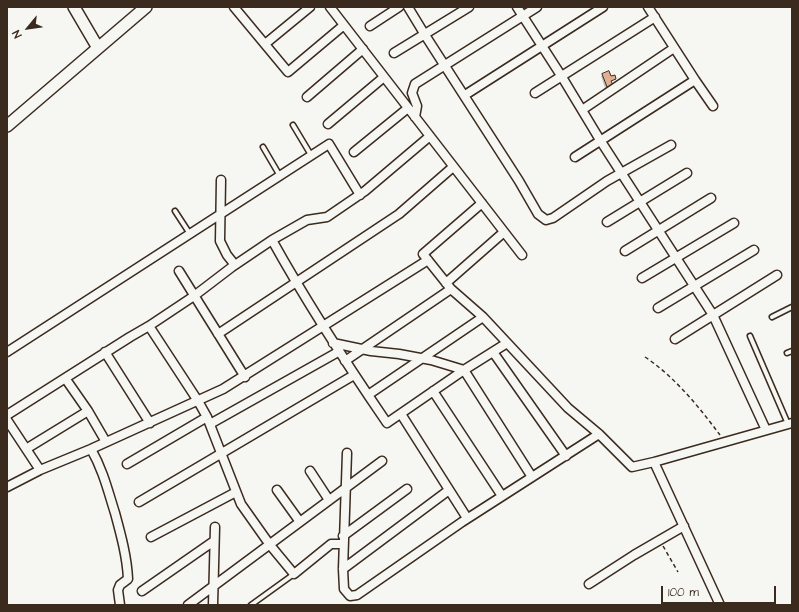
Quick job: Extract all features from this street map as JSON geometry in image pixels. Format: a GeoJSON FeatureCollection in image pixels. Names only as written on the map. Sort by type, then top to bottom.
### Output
{"type":"FeatureCollection","features":[{"type":"Feature","properties":{"kind":"street"},"geometry":{"type":"LineString","coordinates":[[74,7],[98,48]]}},
{"type":"Feature","properties":{"kind":"street"},"geometry":{"type":"LineString","coordinates":[[7,126],[146,7]]}},
{"type":"Feature","properties":{"kind":"street"},"geometry":{"type":"LineString","coordinates":[[234,7],[288,72],[344,26]]}},
{"type":"Feature","properties":{"kind":"street"},"geometry":{"type":"LineString","coordinates":[[265,44],[310,7]]}},
{"type":"Feature","properties":{"kind":"street"},"geometry":{"type":"LineString","coordinates":[[330,7],[522,255]]}},
{"type":"Feature","properties":{"kind":"street"},"geometry":{"type":"LineString","coordinates":[[370,26],[399,7]]}},
{"type":"Feature","properties":{"kind":"street"},"geometry":{"type":"LineString","coordinates":[[408,7],[444,66],[465,95],[538,214],[546,220],[553,218],[607,181],[622,174],[671,145]]}},
{"type":"Feature","properties":{"kind":"street"},"geometry":{"type":"LineString","coordinates":[[394,53],[469,7]]}},
{"type":"Feature","properties":{"kind":"street"},"geometry":{"type":"LineString","coordinates":[[516,7],[562,77],[600,140],[658,230],[714,314],[766,430]]}},
{"type":"Feature","properties":{"kind":"street"},"geometry":{"type":"LineString","coordinates":[[415,117],[417,106],[412,93],[415,84],[537,7]]}},
{"type":"Feature","properties":{"kind":"street"},"geometry":{"type":"LineString","coordinates":[[465,95],[603,7]]}},
{"type":"Feature","properties":{"kind":"street"},"geometry":{"type":"LineString","coordinates":[[648,7],[713,106]]}},
{"type":"Feature","properties":{"kind":"street"},"geometry":{"type":"LineString","coordinates":[[535,93],[655,17]]}},
{"type":"Feature","properties":{"kind":"street"},"geometry":{"type":"LineString","coordinates":[[582,110],[674,48]]}},
{"type":"Feature","properties":{"kind":"street"},"geometry":{"type":"LineString","coordinates":[[307,97],[363,50]]}},
{"type":"Feature","properties":{"kind":"street"},"geometry":{"type":"LineString","coordinates":[[328,124],[384,77]]}},
{"type":"Feature","properties":{"kind":"street"},"geometry":{"type":"LineString","coordinates":[[575,157],[695,80]]}},
{"type":"Feature","properties":{"kind":"street"},"geometry":{"type":"LineString","coordinates":[[354,152],[408,108]]}},
{"type":"Feature","properties":{"kind":"street"},"geometry":{"type":"LineString","coordinates":[[7,415],[105,352],[150,326],[272,240],[308,220],[327,217],[360,195],[430,136]]}},
{"type":"Feature","properties":{"kind":"street"},"geometry":{"type":"LineString","coordinates":[[7,352],[220,216],[329,144],[360,195]]}},
{"type":"Feature","properties":{"kind":"street"},"geometry":{"type":"LineString","coordinates":[[218,334],[399,214],[453,166]]}},
{"type":"Feature","properties":{"kind":"street"},"geometry":{"type":"LineString","coordinates":[[607,222],[687,173]]}},
{"type":"Feature","properties":{"kind":"street"},"geometry":{"type":"LineString","coordinates":[[222,180],[220,242],[227,255],[235,265]]}},
{"type":"Feature","properties":{"kind":"street"},"geometry":{"type":"LineString","coordinates":[[625,251],[711,198]]}},
{"type":"Feature","properties":{"kind":"street"},"geometry":{"type":"LineString","coordinates":[[482,203],[423,254],[448,286],[483,317],[568,408],[599,434],[632,467],[790,424]]}},
{"type":"Feature","properties":{"kind":"street"},"geometry":{"type":"LineString","coordinates":[[642,278],[734,223]]}},
{"type":"Feature","properties":{"kind":"street"},"geometry":{"type":"LineString","coordinates":[[345,361],[448,286],[504,232]]}},
{"type":"Feature","properties":{"kind":"street"},"geometry":{"type":"LineString","coordinates":[[272,240],[338,352],[387,423],[464,370],[507,343]]}},
{"type":"Feature","properties":{"kind":"street"},"geometry":{"type":"LineString","coordinates":[[658,308],[754,250]]}},
{"type":"Feature","properties":{"kind":"street"},"geometry":{"type":"LineString","coordinates":[[7,487],[40,470],[91,449],[223,389],[245,377],[428,260]]}},
{"type":"Feature","properties":{"kind":"street"},"geometry":{"type":"LineString","coordinates":[[178,270],[245,377]]}},
{"type":"Feature","properties":{"kind":"street"},"geometry":{"type":"LineString","coordinates":[[675,339],[777,275]]}},
{"type":"Feature","properties":{"kind":"street"},"geometry":{"type":"LineString","coordinates":[[368,395],[483,317]]}},
{"type":"Feature","properties":{"kind":"street"},"geometry":{"type":"LineString","coordinates":[[150,326],[198,401],[208,421],[241,504],[294,574],[331,544],[343,540],[407,489]]}},
{"type":"Feature","properties":{"kind":"street"},"geometry":{"type":"LineString","coordinates":[[333,343],[422,358],[464,370],[532,477]]}},
{"type":"Feature","properties":{"kind":"street"},"geometry":{"type":"LineString","coordinates":[[105,352],[150,422]]}},
{"type":"Feature","properties":{"kind":"street"},"geometry":{"type":"LineString","coordinates":[[127,464],[338,352]]}},
{"type":"Feature","properties":{"kind":"street"},"geometry":{"type":"LineString","coordinates":[[493,352],[566,456]]}},
{"type":"Feature","properties":{"kind":"street"},"geometry":{"type":"LineString","coordinates":[[139,502],[354,375]]}},
{"type":"Feature","properties":{"kind":"street"},"geometry":{"type":"LineString","coordinates":[[65,378],[88,411],[106,442]]}},
{"type":"Feature","properties":{"kind":"street"},"geometry":{"type":"LineString","coordinates":[[433,392],[502,496]]}},
{"type":"Feature","properties":{"kind":"street"},"geometry":{"type":"LineString","coordinates":[[26,449],[88,411]]}},
{"type":"Feature","properties":{"kind":"street"},"geometry":{"type":"LineString","coordinates":[[400,414],[467,518]]}},
{"type":"Feature","properties":{"kind":"street"},"geometry":{"type":"LineString","coordinates":[[7,420],[40,470]]}},
{"type":"Feature","properties":{"kind":"street"},"geometry":{"type":"LineString","coordinates":[[346,453],[343,569],[344,589],[350,596],[357,595],[467,518],[599,434]]}},
{"type":"Feature","properties":{"kind":"street"},"geometry":{"type":"LineString","coordinates":[[91,449],[104,474],[128,567],[128,579],[120,585],[118,590],[120,605]]}},
{"type":"Feature","properties":{"kind":"street"},"geometry":{"type":"LineString","coordinates":[[188,605],[382,461]]}},
{"type":"Feature","properties":{"kind":"street"},"geometry":{"type":"LineString","coordinates":[[654,462],[720,605]]}},
{"type":"Feature","properties":{"kind":"street"},"geometry":{"type":"LineString","coordinates":[[310,471],[329,500]]}},
{"type":"Feature","properties":{"kind":"street"},"geometry":{"type":"LineString","coordinates":[[277,490],[300,522]]}},
{"type":"Feature","properties":{"kind":"street"},"geometry":{"type":"LineString","coordinates":[[343,569],[449,490]]}},
{"type":"Feature","properties":{"kind":"street"},"geometry":{"type":"LineString","coordinates":[[151,537],[236,492]]}},
{"type":"Feature","properties":{"kind":"street"},"geometry":{"type":"LineString","coordinates":[[589,584],[634,554],[684,526]]}},
{"type":"Feature","properties":{"kind":"street"},"geometry":{"type":"LineString","coordinates":[[213,605],[215,527]]}},
{"type":"Feature","properties":{"kind":"street"},"geometry":{"type":"LineString","coordinates":[[142,591],[214,541]]}},
{"type":"Feature","properties":{"kind":"lane"},"geometry":{"type":"LineString","coordinates":[[293,125],[312,155]]}},
{"type":"Feature","properties":{"kind":"lane"},"geometry":{"type":"LineString","coordinates":[[263,147],[280,176]]}},
{"type":"Feature","properties":{"kind":"lane"},"geometry":{"type":"LineString","coordinates":[[175,211],[191,234]]}},
{"type":"Feature","properties":{"kind":"lane"},"geometry":{"type":"LineString","coordinates":[[772,317],[792,307]]}},
{"type":"Feature","properties":{"kind":"lane"},"geometry":{"type":"LineString","coordinates":[[750,336],[790,424]]}},
{"type":"Feature","properties":{"kind":"lane"},"geometry":{"type":"LineString","coordinates":[[787,353],[792,351]]}},
{"type":"Feature","properties":{"kind":"lane"},"geometry":{"type":"LineString","coordinates":[[251,605],[294,574]]}},
{"type":"Feature","properties":{"kind":"path"},"geometry":{"type":"LineString","coordinates":[[645,357],[659,366],[697,404],[725,441]]}},
{"type":"Feature","properties":{"kind":"path"},"geometry":{"type":"LineString","coordinates":[[659,540],[678,572]]}},
{"type":"Feature","properties":{"kind":"building"},"geometry":{"type":"Polygon","coordinates":[[[609,71],[611,76],[615,75],[616,79],[611,81],[613,85],[607,87],[602,74],[609,71]]]}}]}
